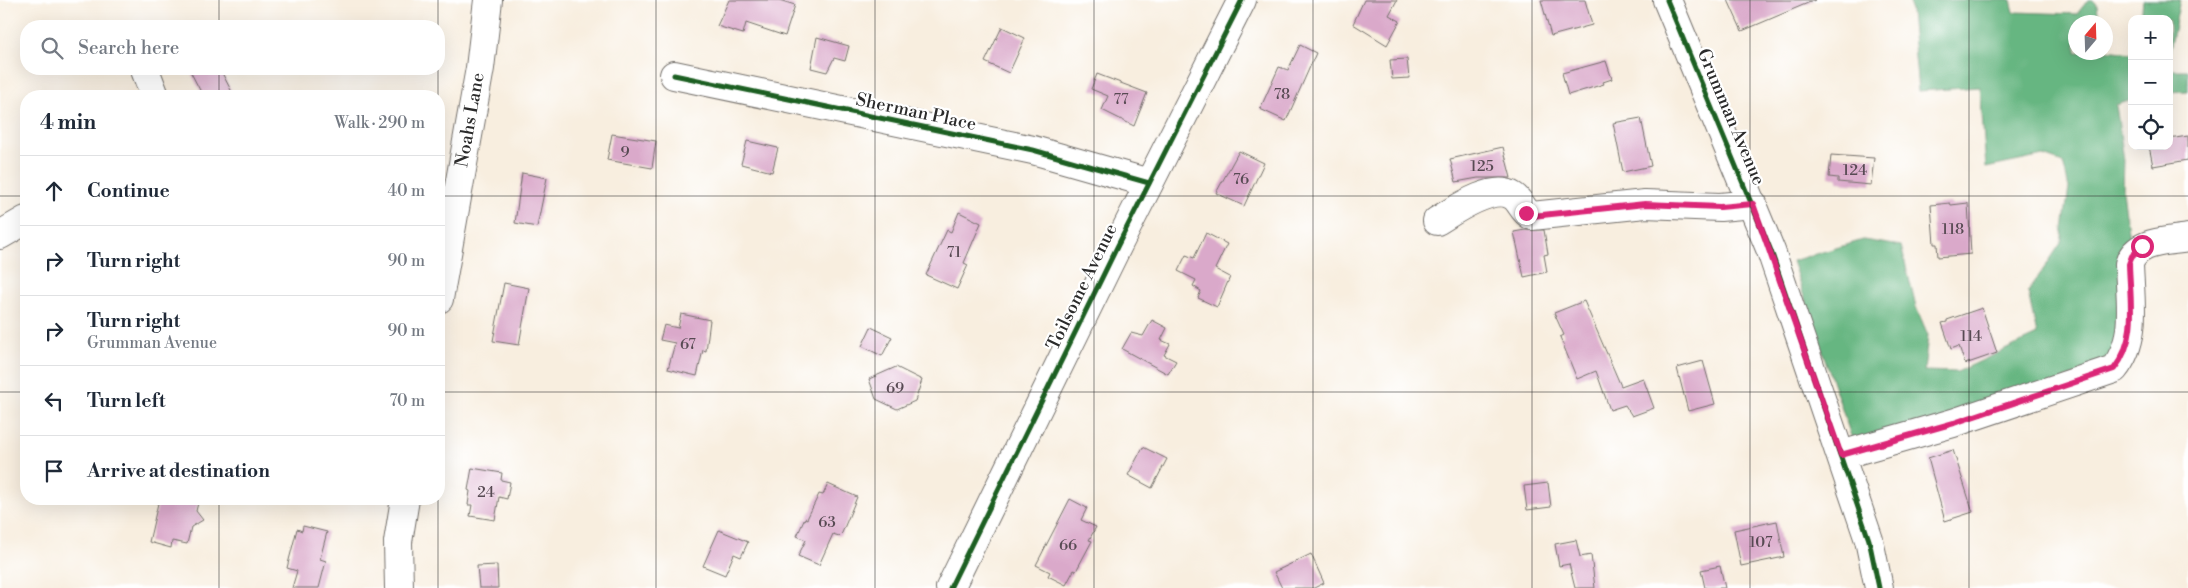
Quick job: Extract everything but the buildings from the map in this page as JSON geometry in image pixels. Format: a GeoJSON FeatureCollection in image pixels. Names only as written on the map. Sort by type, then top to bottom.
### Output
{"type":"FeatureCollection","features":[{"type":"Feature","properties":{"kind":"street","name":"Noahs Lane"},"geometry":{"type":"LineString","coordinates":[[445,265],[480,68],[488,0]]}},
{"type":"Feature","properties":{"kind":"street","name":"Toilsome Avenue"},"geometry":{"type":"LineString","coordinates":[[950,588],[1149,183],[1242,0]]}},
{"type":"Feature","properties":{"kind":"street","name":"Grumman Avenue"},"geometry":{"type":"LineString","coordinates":[[1666,0],[1753,204],[1869,540],[1879,588]]}},
{"type":"Feature","properties":{"kind":"street"},"geometry":{"type":"LineString","coordinates":[[147,75],[153,90]]}},
{"type":"Feature","properties":{"kind":"street","name":"Sherman Place"},"geometry":{"type":"LineString","coordinates":[[674,75],[1033,150],[1149,183]]}},
{"type":"Feature","properties":{"kind":"street"},"geometry":{"type":"LineString","coordinates":[[1437,221],[1493,192],[1502,192],[1516,198],[1521,208],[1532,216],[1645,204],[1720,207],[1753,204]]}},
{"type":"Feature","properties":{"kind":"street"},"geometry":{"type":"LineString","coordinates":[[0,235],[20,223]]}},
{"type":"Feature","properties":{"kind":"street"},"geometry":{"type":"LineString","coordinates":[[1841,455],[1954,423],[2114,369],[2121,360],[2131,338],[2129,264],[2132,256],[2142,246],[2188,238]]}},
{"type":"Feature","properties":{"kind":"street"},"geometry":{"type":"LineString","coordinates":[[399,588],[398,542],[404,505]]}},
{"type":"Feature","properties":{"kind":"green space"},"geometry":{"type":"Polygon","coordinates":[[[1910,0],[2011,0],[2014,12],[2077,14],[2088,0],[2093,0],[2097,4],[2098,15],[2068,15],[2068,60],[2113,60],[2113,51],[2128,53],[2128,101],[2116,105],[2124,160],[2123,191],[2131,256],[2121,360],[1856,451],[1792,261],[1863,240],[1901,246],[1916,307],[1928,335],[1924,371],[1957,372],[2037,335],[2028,292],[2061,243],[2069,188],[2063,163],[2043,156],[1986,168],[1980,87],[1918,91],[1910,0]]]}},
{"type":"Feature","properties":{"kind":"green space"},"geometry":{"type":"Polygon","coordinates":[[[2143,0],[2180,0],[2173,35],[2173,15],[2141,15],[2143,0]]]}},
{"type":"Feature","properties":{"kind":"green space"},"geometry":{"type":"Polygon","coordinates":[[[2173,70],[2188,70],[2188,91],[2173,92],[2173,70]]]}},
{"type":"Feature","properties":{"kind":"cycle path"},"geometry":{"type":"LineString","coordinates":[[950,588],[1118,245],[1242,0]]}},
{"type":"Feature","properties":{"kind":"cycle path"},"geometry":{"type":"LineString","coordinates":[[1667,0],[1771,251],[1869,540],[1879,588]]}},
{"type":"Feature","properties":{"kind":"cycle path"},"geometry":{"type":"LineString","coordinates":[[674,75],[1033,150],[1149,183]]}},
{"type":"Feature","properties":{"kind":"route"},"geometry":{"type":"LineString","coordinates":[[1526,213],[1532,216],[1645,204],[1720,207],[1753,204],[1841,455],[1954,423],[2114,369],[2121,360],[2131,338],[2129,264],[2132,256],[2142,246]]}}]}
